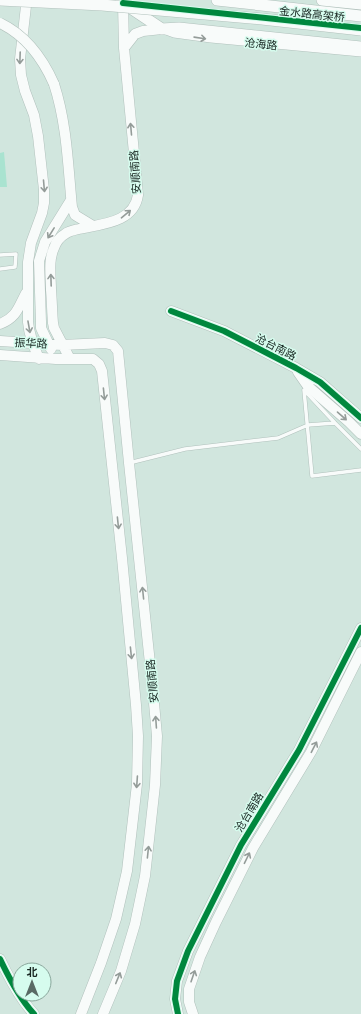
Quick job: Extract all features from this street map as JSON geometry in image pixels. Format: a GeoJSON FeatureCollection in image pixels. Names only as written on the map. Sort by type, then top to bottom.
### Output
{"type":"FeatureCollection","features":[{"type":"Feature","properties":{"kind":"main road","name":"金水路高架桥"},"geometry":{"type":"LineString","coordinates":[[0,0],[110,5],[361,29]]}},
{"type":"Feature","properties":{"kind":"main road","name":"金水路高架桥"},"geometry":{"type":"LineString","coordinates":[[217,0],[361,16]]}},
{"type":"Feature","properties":{"kind":"main road"},"geometry":{"type":"LineString","coordinates":[[259,0],[361,12]]}},
{"type":"Feature","properties":{"kind":"main road"},"geometry":{"type":"LineString","coordinates":[[322,0],[361,4]]}},
{"type":"Feature","properties":{"kind":"main road"},"geometry":{"type":"LineString","coordinates":[[122,2],[162,30]]}},
{"type":"Feature","properties":{"kind":"main road"},"geometry":{"type":"LineString","coordinates":[[39,359],[29,330],[27,292],[28,262],[31,243],[42,213],[44,190],[34,114],[25,91],[21,75],[20,59],[26,3],[122,2],[361,29]]}},
{"type":"Feature","properties":{"kind":"main road","name":"安顺南路"},"geometry":{"type":"LineString","coordinates":[[70,360],[53,323],[50,259],[54,247],[58,239],[66,233],[106,224],[125,216],[137,200],[138,194],[124,48],[122,2]]}},
{"type":"Feature","properties":{"kind":"main road"},"geometry":{"type":"LineString","coordinates":[[0,23],[18,35],[32,49],[42,61],[54,84],[63,121],[72,207],[75,215],[93,226]]}},
{"type":"Feature","properties":{"kind":"main road"},"geometry":{"type":"LineString","coordinates":[[124,48],[135,34],[143,31],[179,28],[361,47]]}},
{"type":"Feature","properties":{"kind":"main road"},"geometry":{"type":"LineString","coordinates":[[56,360],[41,328],[39,261],[45,242],[71,200]]}},
{"type":"Feature","properties":{"kind":"main road"},"geometry":{"type":"LineString","coordinates":[[0,324],[16,313],[27,292]]}},
{"type":"Feature","properties":{"kind":"main road","name":"沧台南路"},"geometry":{"type":"LineString","coordinates":[[171,311],[224,331],[296,368],[320,382],[361,418]]}},
{"type":"Feature","properties":{"kind":"main road","name":"振华路"},"geometry":{"type":"LineString","coordinates":[[0,341],[62,345],[106,343],[113,345]]}},
{"type":"Feature","properties":{"kind":"main road","name":"安顺南路"},"geometry":{"type":"LineString","coordinates":[[104,1014],[121,971],[135,924],[145,876],[155,785],[156,736],[154,700],[118,351],[113,345]]}},
{"type":"Feature","properties":{"kind":"main road","name":"振华路"},"geometry":{"type":"LineString","coordinates":[[0,355],[56,360],[93,359]]}},
{"type":"Feature","properties":{"kind":"main road","name":"安顺南路"},"geometry":{"type":"LineString","coordinates":[[81,1014],[116,919],[128,872],[137,784],[138,736],[123,566],[102,371],[99,364],[93,359]]}},
{"type":"Feature","properties":{"kind":"main road","name":"沧台南路"},"geometry":{"type":"LineString","coordinates":[[296,368],[307,385],[361,434]]}},
{"type":"Feature","properties":{"kind":"main road","name":"沧台南路"},"geometry":{"type":"LineString","coordinates":[[178,1014],[175,999],[177,981],[188,951],[241,845],[299,750],[361,628]]}},
{"type":"Feature","properties":{"kind":"main road","name":"沧台南路"},"geometry":{"type":"LineString","coordinates":[[193,1014],[189,1002],[189,989],[200,956],[252,848],[311,752],[361,652]]}},
{"type":"Feature","properties":{"kind":"main road"},"geometry":{"type":"LineString","coordinates":[[0,959],[8,975],[34,1014]]}},
{"type":"Feature","properties":{"kind":"street"},"geometry":{"type":"LineString","coordinates":[[0,5],[26,3]]}},
{"type":"Feature","properties":{"kind":"street","name":"沧海路"},"geometry":{"type":"LineString","coordinates":[[162,30],[174,34],[211,39],[361,53]]}},
{"type":"Feature","properties":{"kind":"lane"},"geometry":{"type":"LineString","coordinates":[[0,255],[16,254],[15,267],[0,269]]}},
{"type":"Feature","properties":{"kind":"lane"},"geometry":{"type":"LineString","coordinates":[[361,449],[304,390],[312,476],[361,470]]}},
{"type":"Feature","properties":{"kind":"lane"},"geometry":{"type":"LineString","coordinates":[[129,463],[185,449],[278,438],[308,425],[335,423]]}},
{"type":"Feature","properties":{"kind":"green space"},"geometry":{"type":"Polygon","coordinates":[[[4,152],[7,187],[0,187],[0,153],[4,152]]]}},
{"type":"Feature","properties":{"kind":"cycle path"},"geometry":{"type":"LineString","coordinates":[[123,3],[361,28]]}},
{"type":"Feature","properties":{"kind":"cycle path"},"geometry":{"type":"LineString","coordinates":[[171,311],[224,331],[296,368],[320,382],[361,418]]}},
{"type":"Feature","properties":{"kind":"cycle path"},"geometry":{"type":"LineString","coordinates":[[178,1014],[175,999],[177,981],[188,951],[241,845],[299,750],[361,628]]}},
{"type":"Feature","properties":{"kind":"cycle path"},"geometry":{"type":"LineString","coordinates":[[0,959],[15,988],[34,1014]]}}]}
